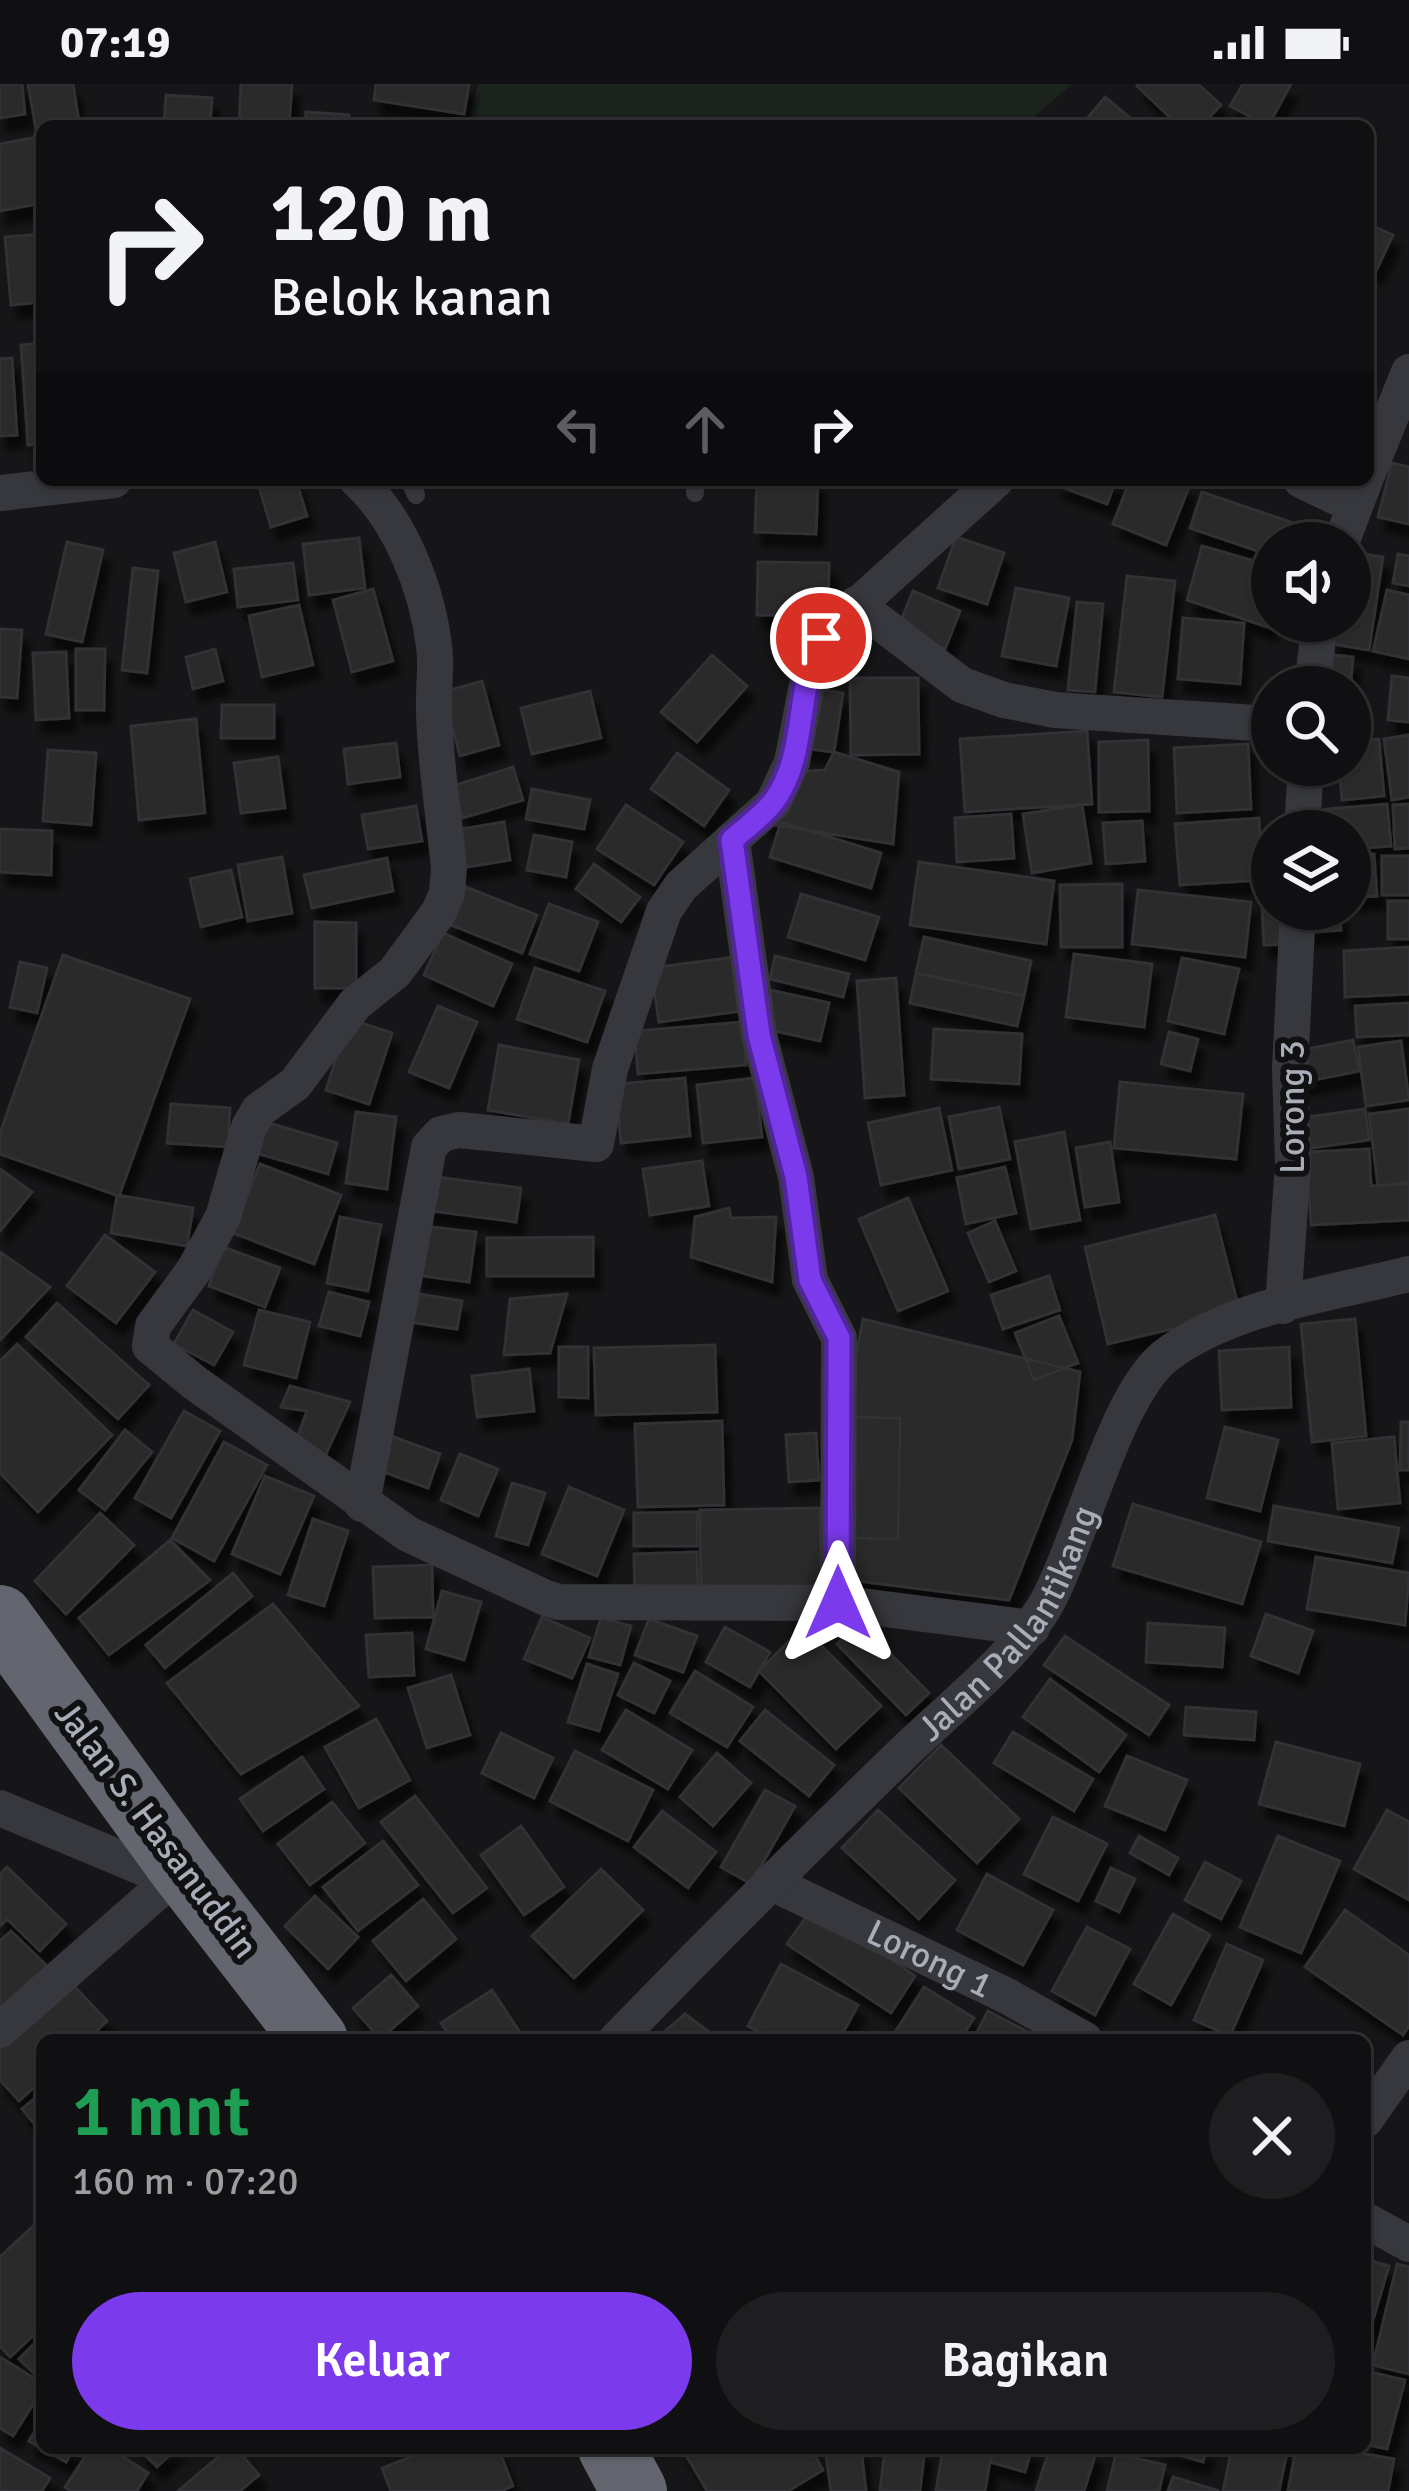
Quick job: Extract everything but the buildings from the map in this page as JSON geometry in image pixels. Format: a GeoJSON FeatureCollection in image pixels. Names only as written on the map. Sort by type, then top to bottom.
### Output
{"type":"FeatureCollection","features":[{"type":"Feature","properties":{"kind":"highway","name":"Jalan S. Hasanuddin"},"geometry":{"type":"LineString","coordinates":[[0,1618],[174,1874],[228,1962],[282,2034]]}},
{"type":"Feature","properties":{"kind":"highway","name":"Jalan S. Hasanuddin"},"geometry":{"type":"LineString","coordinates":[[0,1653],[174,1874],[310,2034]]}},
{"type":"Feature","properties":{"kind":"highway"},"geometry":{"type":"LineString","coordinates":[[573,2454],[592,2491]]}},
{"type":"Feature","properties":{"kind":"highway"},"geometry":{"type":"LineString","coordinates":[[614,2454],[634,2491]]}},
{"type":"Feature","properties":{"kind":"street"},"geometry":{"type":"LineString","coordinates":[[1374,459],[1409,372]]}},
{"type":"Feature","properties":{"kind":"street"},"geometry":{"type":"LineString","coordinates":[[0,493],[61,486]]}},
{"type":"Feature","properties":{"kind":"street"},"geometry":{"type":"LineString","coordinates":[[363,486],[387,511],[410,564],[434,643],[447,893],[439,912],[395,972],[355,1004],[296,1084],[259,1110],[249,1127],[223,1217],[194,1270],[153,1326],[150,1346],[408,1534],[559,1602],[838,1603],[1032,1628]]}},
{"type":"Feature","properties":{"kind":"street"},"geometry":{"type":"LineString","coordinates":[[362,1504],[429,1147],[447,1131],[460,1130],[596,1144],[610,1069],[664,911],[681,886],[773,802],[785,780],[821,638],[989,486]]}},
{"type":"Feature","properties":{"kind":"street"},"geometry":{"type":"LineString","coordinates":[[1349,522],[1363,486]]}},
{"type":"Feature","properties":{"kind":"street"},"geometry":{"type":"LineString","coordinates":[[856,604],[962,686],[1004,700],[1054,710],[1251,723]]}},
{"type":"Feature","properties":{"kind":"street"},"geometry":{"type":"LineString","coordinates":[[732,840],[759,1035],[796,1177],[810,1280],[839,1338],[838,1603]]}},
{"type":"Feature","properties":{"kind":"street","name":"Lorong 3"},"geometry":{"type":"LineString","coordinates":[[1283,1306],[1293,1164],[1290,1069],[1297,930]]}},
{"type":"Feature","properties":{"kind":"street","name":"Jalan Pallantikang"},"geometry":{"type":"LineString","coordinates":[[622,2034],[770,1882],[1032,1628],[1061,1573],[1138,1386],[1165,1356],[1202,1334],[1283,1306],[1409,1274]]}},
{"type":"Feature","properties":{"kind":"street"},"geometry":{"type":"LineString","coordinates":[[0,1808],[174,1874],[0,2030]]}},
{"type":"Feature","properties":{"kind":"street","name":"Lorong 1"},"geometry":{"type":"LineString","coordinates":[[770,1882],[1075,2034]]}},
{"type":"Feature","properties":{"kind":"street"},"geometry":{"type":"LineString","coordinates":[[1371,2112],[1409,2058]]}},
{"type":"Feature","properties":{"kind":"street"},"geometry":{"type":"LineString","coordinates":[[1371,2223],[1409,2244]]}},
{"type":"Feature","properties":{"kind":"shaded area"},"geometry":{"type":"Polygon","coordinates":[[[478,84],[1072,84],[1031,120],[468,120],[478,84]]]}},
{"type":"Feature","properties":{"kind":"route"},"geometry":{"type":"LineString","coordinates":[[821,638],[785,780],[773,802],[732,840],[759,1035],[796,1177],[810,1280],[839,1338],[838,1603]]}}]}
